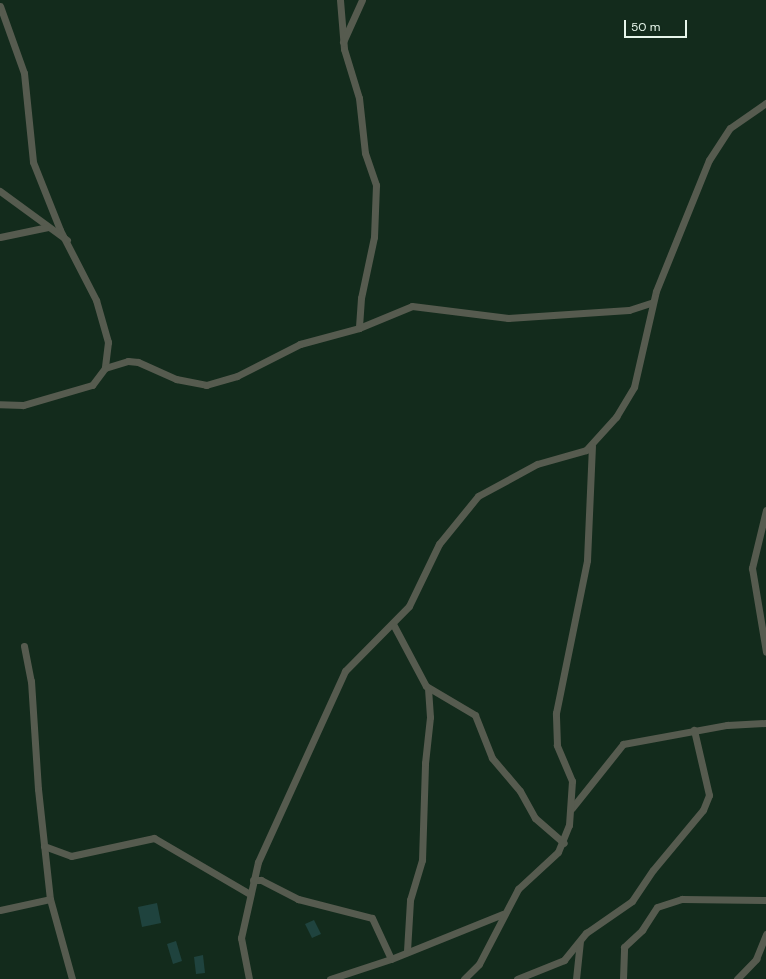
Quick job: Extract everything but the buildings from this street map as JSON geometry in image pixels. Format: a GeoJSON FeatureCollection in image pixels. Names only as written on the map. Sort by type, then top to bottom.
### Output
{"type":"FeatureCollection","features":[{"type":"Feature","properties":{"kind":"street"},"geometry":{"type":"LineString","coordinates":[[340,0],[343,42],[359,98],[365,153],[376,191],[374,237],[360,298],[359,328]]}},
{"type":"Feature","properties":{"kind":"street"},"geometry":{"type":"LineString","coordinates":[[343,42],[362,0]]}},
{"type":"Feature","properties":{"kind":"street"},"geometry":{"type":"LineString","coordinates":[[0,6],[24,73],[33,162],[67,240],[96,300],[108,342],[105,368],[92,386],[69,394],[23,405],[0,404]]}},
{"type":"Feature","properties":{"kind":"street"},"geometry":{"type":"LineString","coordinates":[[249,979],[241,938],[253,880],[345,671],[393,624],[416,593],[439,544],[478,496],[537,464],[577,454],[592,446],[632,392],[653,302],[709,160],[730,128],[766,103]]}},
{"type":"Feature","properties":{"kind":"street"},"geometry":{"type":"LineString","coordinates":[[0,191],[67,240]]}},
{"type":"Feature","properties":{"kind":"street"},"geometry":{"type":"LineString","coordinates":[[0,237],[48,227]]}},
{"type":"Feature","properties":{"kind":"street"},"geometry":{"type":"LineString","coordinates":[[105,368],[128,361],[138,362],[176,379],[206,386],[237,376],[300,344],[359,328],[412,306],[508,318],[629,310],[653,302]]}},
{"type":"Feature","properties":{"kind":"street"},"geometry":{"type":"LineString","coordinates":[[464,979],[479,964],[503,914],[518,889],[550,862],[564,844],[572,808],[572,781],[557,745],[556,713],[587,560],[592,446]]}},
{"type":"Feature","properties":{"kind":"street"},"geometry":{"type":"LineString","coordinates":[[766,510],[752,568],[766,652]]}},
{"type":"Feature","properties":{"kind":"street"},"geometry":{"type":"LineString","coordinates":[[393,624],[400,644],[428,689],[430,717],[425,763],[422,860],[409,907],[407,951]]}},
{"type":"Feature","properties":{"kind":"street"},"geometry":{"type":"LineString","coordinates":[[24,646],[31,681],[44,846],[50,899],[72,979]]}},
{"type":"Feature","properties":{"kind":"street"},"geometry":{"type":"LineString","coordinates":[[428,689],[475,715],[492,758],[520,791],[535,818],[564,844]]}},
{"type":"Feature","properties":{"kind":"street"},"geometry":{"type":"LineString","coordinates":[[572,808],[623,744],[694,730],[766,723]]}},
{"type":"Feature","properties":{"kind":"street"},"geometry":{"type":"LineString","coordinates":[[517,979],[564,960],[580,940],[632,901],[708,802],[694,730]]}},
{"type":"Feature","properties":{"kind":"street"},"geometry":{"type":"LineString","coordinates":[[44,846],[71,856],[154,838],[250,894]]}},
{"type":"Feature","properties":{"kind":"street"},"geometry":{"type":"LineString","coordinates":[[253,880],[261,880],[298,899],[372,918],[391,959]]}},
{"type":"Feature","properties":{"kind":"street"},"geometry":{"type":"LineString","coordinates":[[0,910],[50,899]]}},
{"type":"Feature","properties":{"kind":"street"},"geometry":{"type":"LineString","coordinates":[[623,979],[624,947],[642,930],[657,907],[682,899],[766,900]]}},
{"type":"Feature","properties":{"kind":"street"},"geometry":{"type":"LineString","coordinates":[[330,979],[391,959],[407,951],[503,914]]}},
{"type":"Feature","properties":{"kind":"street"},"geometry":{"type":"LineString","coordinates":[[737,979],[756,959],[766,934]]}},
{"type":"Feature","properties":{"kind":"street"},"geometry":{"type":"LineString","coordinates":[[576,979],[580,940]]}}]}
